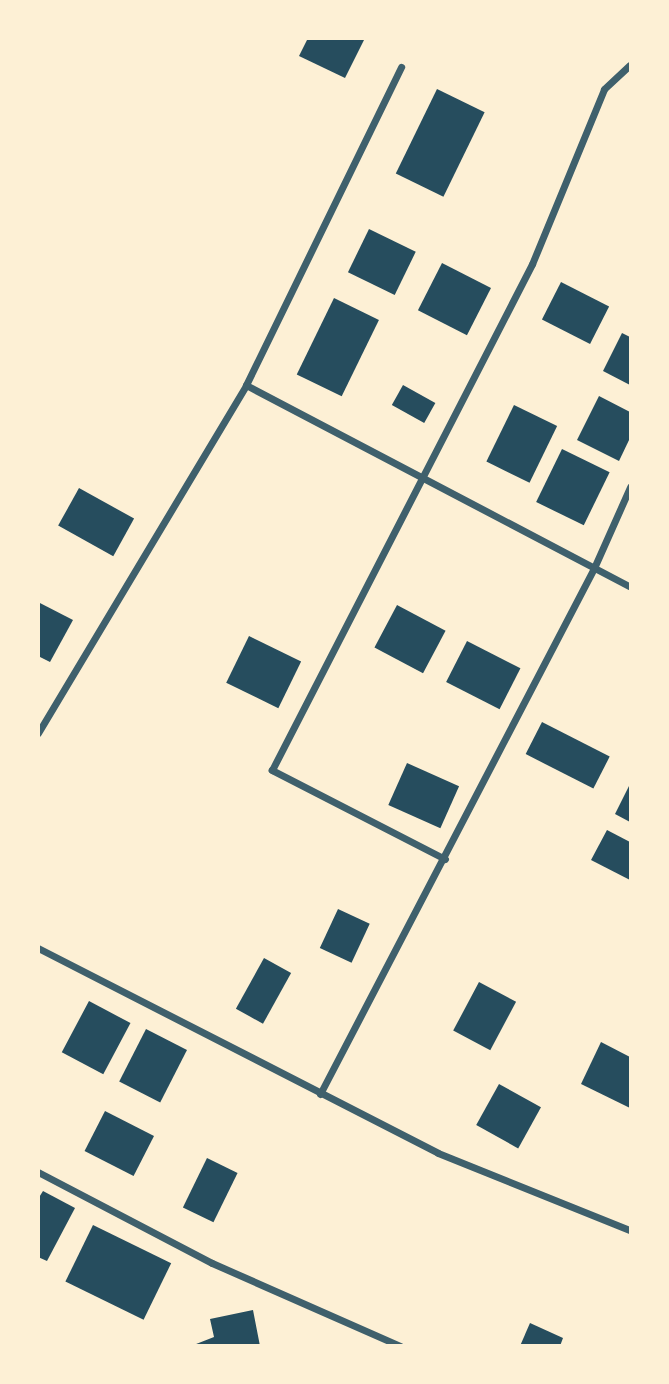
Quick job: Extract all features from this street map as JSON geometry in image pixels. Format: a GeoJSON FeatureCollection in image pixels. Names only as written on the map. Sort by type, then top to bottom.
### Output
{"type":"FeatureCollection","features":[{"type":"Feature","properties":{"kind":"street"},"geometry":{"type":"LineString","coordinates":[[445,859],[272,770],[532,264],[604,89],[631,65]]}},
{"type":"Feature","properties":{"kind":"street"},"geometry":{"type":"LineString","coordinates":[[38,733],[246,385],[401,67]]}},
{"type":"Feature","properties":{"kind":"street"},"geometry":{"type":"LineString","coordinates":[[246,385],[631,587]]}},
{"type":"Feature","properties":{"kind":"street"},"geometry":{"type":"LineString","coordinates":[[320,1094],[445,859],[594,568],[631,487]]}},
{"type":"Feature","properties":{"kind":"street"},"geometry":{"type":"LineString","coordinates":[[38,948],[438,1153],[631,1230]]}},
{"type":"Feature","properties":{"kind":"street"},"geometry":{"type":"LineString","coordinates":[[38,1172],[212,1263],[400,1346]]}},
{"type":"Feature","properties":{"kind":"building"},"geometry":{"type":"Polygon","coordinates":[[[308,38],[365,38],[345,78],[299,56],[308,38]]]}},
{"type":"Feature","properties":{"kind":"building"},"geometry":{"type":"Polygon","coordinates":[[[437,89],[485,112],[443,197],[396,173],[437,89]]]}},
{"type":"Feature","properties":{"kind":"building"},"geometry":{"type":"Polygon","coordinates":[[[369,229],[416,252],[395,295],[348,272],[369,229]]]}},
{"type":"Feature","properties":{"kind":"building"},"geometry":{"type":"Polygon","coordinates":[[[442,263],[491,288],[467,335],[418,310],[442,263]]]}},
{"type":"Feature","properties":{"kind":"building"},"geometry":{"type":"Polygon","coordinates":[[[561,282],[609,307],[590,344],[542,319],[561,282]]]}},
{"type":"Feature","properties":{"kind":"building"},"geometry":{"type":"Polygon","coordinates":[[[334,298],[379,320],[342,396],[297,374],[334,298]]]}},
{"type":"Feature","properties":{"kind":"building"},"geometry":{"type":"Polygon","coordinates":[[[622,333],[630,337],[630,385],[603,371],[622,333]]]}},
{"type":"Feature","properties":{"kind":"building"},"geometry":{"type":"Polygon","coordinates":[[[403,385],[435,403],[424,423],[392,405],[403,385]]]}},
{"type":"Feature","properties":{"kind":"building"},"geometry":{"type":"Polygon","coordinates":[[[599,396],[630,412],[630,438],[619,461],[577,440],[599,396]]]}},
{"type":"Feature","properties":{"kind":"building"},"geometry":{"type":"Polygon","coordinates":[[[514,405],[557,426],[530,483],[486,462],[514,405]]]}},
{"type":"Feature","properties":{"kind":"building"},"geometry":{"type":"Polygon","coordinates":[[[562,449],[610,472],[584,525],[536,502],[562,449]]]}},
{"type":"Feature","properties":{"kind":"building"},"geometry":{"type":"Polygon","coordinates":[[[79,488],[134,519],[113,556],[58,526],[79,488]]]}},
{"type":"Feature","properties":{"kind":"building"},"geometry":{"type":"Polygon","coordinates":[[[38,602],[73,620],[50,662],[38,656],[38,602]]]}},
{"type":"Feature","properties":{"kind":"building"},"geometry":{"type":"Polygon","coordinates":[[[397,605],[446,631],[423,673],[374,647],[397,605]]]}},
{"type":"Feature","properties":{"kind":"building"},"geometry":{"type":"Polygon","coordinates":[[[249,636],[301,661],[278,708],[226,683],[249,636]]]}},
{"type":"Feature","properties":{"kind":"building"},"geometry":{"type":"Polygon","coordinates":[[[467,641],[520,668],[500,709],[446,682],[467,641]]]}},
{"type":"Feature","properties":{"kind":"building"},"geometry":{"type":"Polygon","coordinates":[[[542,722],[610,757],[593,789],[526,754],[542,722]]]}},
{"type":"Feature","properties":{"kind":"building"},"geometry":{"type":"Polygon","coordinates":[[[407,763],[459,786],[440,828],[388,805],[407,763]]]}},
{"type":"Feature","properties":{"kind":"building"},"geometry":{"type":"Polygon","coordinates":[[[630,784],[630,822],[615,814],[630,784]]]}},
{"type":"Feature","properties":{"kind":"building"},"geometry":{"type":"Polygon","coordinates":[[[607,830],[630,842],[630,880],[591,860],[607,830]]]}},
{"type":"Feature","properties":{"kind":"building"},"geometry":{"type":"Polygon","coordinates":[[[338,909],[370,924],[352,963],[320,948],[338,909]]]}},
{"type":"Feature","properties":{"kind":"building"},"geometry":{"type":"Polygon","coordinates":[[[264,958],[291,973],[263,1024],[236,1009],[264,958]]]}},
{"type":"Feature","properties":{"kind":"building"},"geometry":{"type":"Polygon","coordinates":[[[479,982],[516,1002],[490,1050],[453,1031],[479,982]]]}},
{"type":"Feature","properties":{"kind":"building"},"geometry":{"type":"Polygon","coordinates":[[[89,1001],[130,1023],[103,1074],[62,1052],[89,1001]]]}},
{"type":"Feature","properties":{"kind":"building"},"geometry":{"type":"Polygon","coordinates":[[[146,1029],[187,1050],[160,1102],[119,1082],[146,1029]]]}},
{"type":"Feature","properties":{"kind":"building"},"geometry":{"type":"Polygon","coordinates":[[[601,1042],[630,1057],[630,1108],[581,1084],[601,1042]]]}},
{"type":"Feature","properties":{"kind":"building"},"geometry":{"type":"Polygon","coordinates":[[[499,1084],[541,1107],[518,1148],[476,1125],[499,1084]]]}},
{"type":"Feature","properties":{"kind":"building"},"geometry":{"type":"Polygon","coordinates":[[[105,1111],[154,1136],[134,1176],[85,1151],[105,1111]]]}},
{"type":"Feature","properties":{"kind":"building"},"geometry":{"type":"Polygon","coordinates":[[[207,1158],[238,1173],[213,1222],[183,1207],[207,1158]]]}},
{"type":"Feature","properties":{"kind":"building"},"geometry":{"type":"Polygon","coordinates":[[[43,1191],[75,1208],[47,1261],[38,1257],[38,1199],[43,1191]]]}},
{"type":"Feature","properties":{"kind":"building"},"geometry":{"type":"Polygon","coordinates":[[[93,1225],[171,1263],[144,1320],[65,1282],[93,1225]]]}},
{"type":"Feature","properties":{"kind":"building"},"geometry":{"type":"Polygon","coordinates":[[[253,1310],[260,1346],[191,1346],[214,1337],[210,1319],[253,1310]]]}},
{"type":"Feature","properties":{"kind":"building"},"geometry":{"type":"Polygon","coordinates":[[[530,1323],[563,1338],[560,1346],[520,1346],[530,1323]]]}}]}
